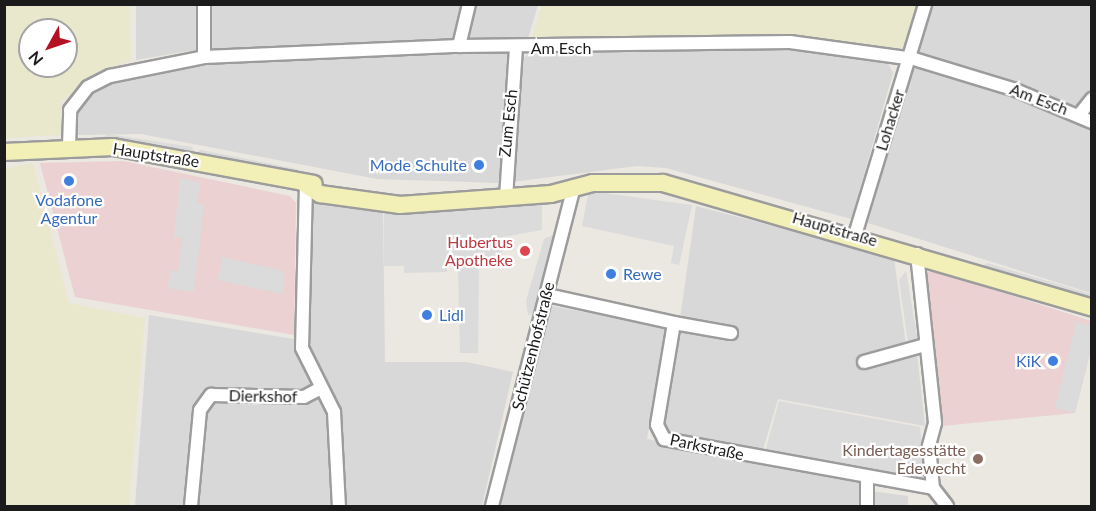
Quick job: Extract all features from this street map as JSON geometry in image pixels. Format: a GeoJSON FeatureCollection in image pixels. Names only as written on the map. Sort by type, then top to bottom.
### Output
{"type":"FeatureCollection","features":[{"type":"Feature","properties":{"kind":"main road","name":"Hauptstraße"},"geometry":{"type":"LineString","coordinates":[[4,152],[69,146],[136,149],[306,184],[401,195],[506,193],[574,186],[663,183],[855,235],[1092,308]]}},
{"type":"Feature","properties":{"kind":"street"},"geometry":{"type":"LineString","coordinates":[[204,4],[204,57]]}},
{"type":"Feature","properties":{"kind":"street"},"geometry":{"type":"LineString","coordinates":[[459,46],[469,4]]}},
{"type":"Feature","properties":{"kind":"street","name":"Lohacker"},"geometry":{"type":"LineString","coordinates":[[855,235],[925,4]]}},
{"type":"Feature","properties":{"kind":"street","name":"Am Esch"},"geometry":{"type":"LineString","coordinates":[[69,146],[70,110],[88,87],[110,76],[204,57],[459,46],[516,48],[790,42],[909,58],[1079,115],[1092,122]]}},
{"type":"Feature","properties":{"kind":"street","name":"Zum Esch"},"geometry":{"type":"LineString","coordinates":[[506,193],[516,48]]}},
{"type":"Feature","properties":{"kind":"street"},"geometry":{"type":"LineString","coordinates":[[1079,115],[1092,99]]}},
{"type":"Feature","properties":{"kind":"street","name":"Dierkshof"},"geometry":{"type":"LineString","coordinates":[[306,184],[302,348],[334,412],[339,507]]}},
{"type":"Feature","properties":{"kind":"street","name":"Schützenhofstraße"},"geometry":{"type":"LineString","coordinates":[[492,507],[574,186]]}},
{"type":"Feature","properties":{"kind":"street"},"geometry":{"type":"LineString","coordinates":[[917,254],[935,423],[929,446],[933,488],[946,507]]}},
{"type":"Feature","properties":{"kind":"street"},"geometry":{"type":"LineString","coordinates":[[547,296],[730,333]]}},
{"type":"Feature","properties":{"kind":"street","name":"Parkstraße"},"geometry":{"type":"LineString","coordinates":[[674,323],[657,425],[664,439],[867,478],[933,488]]}},
{"type":"Feature","properties":{"kind":"street"},"geometry":{"type":"LineString","coordinates":[[864,362],[925,345]]}},
{"type":"Feature","properties":{"kind":"street","name":"Dierkshof"},"geometry":{"type":"LineString","coordinates":[[191,507],[200,410],[211,395],[304,397],[321,388]]}},
{"type":"Feature","properties":{"kind":"street"},"geometry":{"type":"LineString","coordinates":[[867,478],[867,507]]}},
{"type":"Feature","properties":{"kind":"shaded area"},"geometry":{"type":"Polygon","coordinates":[[[136,5],[538,5],[527,42],[188,51],[136,60],[136,5]]]}},
{"type":"Feature","properties":{"kind":"shaded area"},"geometry":{"type":"Polygon","coordinates":[[[931,5],[1091,5],[1091,293],[868,223],[931,5]]]}},
{"type":"Feature","properties":{"kind":"shaded area"},"geometry":{"type":"Polygon","coordinates":[[[789,47],[888,63],[893,73],[851,219],[666,168],[637,166],[512,182],[518,65],[531,50],[789,47]]]}},
{"type":"Feature","properties":{"kind":"shaded area"},"geometry":{"type":"Polygon","coordinates":[[[510,50],[500,183],[377,179],[141,134],[77,135],[78,110],[100,88],[134,77],[248,59],[510,50]]]}},
{"type":"Feature","properties":{"kind":"shaded area"},"geometry":{"type":"Polygon","coordinates":[[[107,134],[192,147],[194,152],[103,138],[107,134]]]}},
{"type":"Feature","properties":{"kind":"shaded area"},"geometry":{"type":"Polygon","coordinates":[[[201,150],[297,169],[300,174],[196,153],[201,150]]]}},
{"type":"Feature","properties":{"kind":"shaded area"},"geometry":{"type":"Polygon","coordinates":[[[123,161],[290,196],[296,203],[294,335],[75,297],[40,163],[123,161]]]}},
{"type":"Feature","properties":{"kind":"shaded area"},"geometry":{"type":"Polygon","coordinates":[[[180,178],[200,183],[197,203],[204,205],[194,292],[168,288],[170,271],[178,271],[182,238],[174,237],[180,178]]]}},
{"type":"Feature","properties":{"kind":"shaded area"},"geometry":{"type":"Polygon","coordinates":[[[589,191],[692,205],[679,265],[671,263],[674,246],[582,226],[589,191]]]}},
{"type":"Feature","properties":{"kind":"shaded area"},"geometry":{"type":"Polygon","coordinates":[[[310,201],[383,213],[385,362],[467,362],[513,372],[482,506],[135,506],[149,315],[306,341],[310,201]]]}},
{"type":"Feature","properties":{"kind":"shaded area"},"geometry":{"type":"Polygon","coordinates":[[[542,203],[542,230],[502,237],[502,264],[479,264],[478,353],[460,353],[458,264],[447,266],[447,272],[404,273],[404,266],[384,266],[384,214],[542,203]]]}},
{"type":"Feature","properties":{"kind":"shaded area"},"geometry":{"type":"Polygon","coordinates":[[[696,206],[894,258],[906,345],[916,344],[925,426],[778,399],[761,456],[664,432],[696,206]]]}},
{"type":"Feature","properties":{"kind":"shaded area"},"geometry":{"type":"Polygon","coordinates":[[[553,235],[537,314],[528,315],[526,301],[544,239],[553,235]]]}},
{"type":"Feature","properties":{"kind":"shaded area"},"geometry":{"type":"Polygon","coordinates":[[[222,257],[284,271],[283,294],[218,280],[222,257]]]}},
{"type":"Feature","properties":{"kind":"shaded area"},"geometry":{"type":"Polygon","coordinates":[[[987,263],[1091,294],[1091,298],[983,266],[987,263]]]}},
{"type":"Feature","properties":{"kind":"shaded area"},"geometry":{"type":"Polygon","coordinates":[[[933,270],[1091,321],[1091,350],[1075,413],[942,426],[922,275],[933,270]]]}},
{"type":"Feature","properties":{"kind":"shaded area"},"geometry":{"type":"Polygon","coordinates":[[[906,271],[918,342],[908,343],[899,280],[906,271]]]}},
{"type":"Feature","properties":{"kind":"shaded area"},"geometry":{"type":"Polygon","coordinates":[[[547,305],[667,328],[647,439],[862,480],[863,506],[496,506],[547,305]]]}},
{"type":"Feature","properties":{"kind":"shaded area"},"geometry":{"type":"Polygon","coordinates":[[[1076,322],[1091,326],[1092,343],[1075,413],[1055,408],[1076,322]]]}},
{"type":"Feature","properties":{"kind":"shaded area"},"geometry":{"type":"Polygon","coordinates":[[[779,401],[920,427],[925,482],[765,452],[779,401]]]}},
{"type":"Feature","properties":{"kind":"shaded area"},"geometry":{"type":"Polygon","coordinates":[[[871,491],[908,496],[908,506],[871,506],[871,491]]]}},
{"type":"Feature","properties":{"kind":"green space"},"geometry":{"type":"Polygon","coordinates":[[[5,4],[130,5],[131,61],[99,71],[62,101],[61,135],[5,138],[5,4]]]}},
{"type":"Feature","properties":{"kind":"green space"},"geometry":{"type":"Polygon","coordinates":[[[542,5],[918,5],[907,43],[897,52],[791,34],[530,42],[542,5]]]}},
{"type":"Feature","properties":{"kind":"green space"},"geometry":{"type":"Polygon","coordinates":[[[33,163],[69,303],[145,318],[129,506],[5,506],[5,169],[33,163]]]}},
{"type":"Feature","properties":{"kind":"place","name":"Mode Schulte"},"geometry":{"type":"Point","coordinates":[479,165]}},
{"type":"Feature","properties":{"kind":"place","name":"Vodafone Agentur"},"geometry":{"type":"Point","coordinates":[69,181]}},
{"type":"Feature","properties":{"kind":"place","name":"Hubertus Apotheke"},"geometry":{"type":"Point","coordinates":[525,251]}},
{"type":"Feature","properties":{"kind":"place","name":"Rewe"},"geometry":{"type":"Point","coordinates":[611,274]}},
{"type":"Feature","properties":{"kind":"place","name":"Lidl"},"geometry":{"type":"Point","coordinates":[427,315]}},
{"type":"Feature","properties":{"kind":"place","name":"KiK"},"geometry":{"type":"Point","coordinates":[1053,361]}},
{"type":"Feature","properties":{"kind":"place","name":"Kindertagesstätte Edewecht"},"geometry":{"type":"Point","coordinates":[978,459]}}]}
